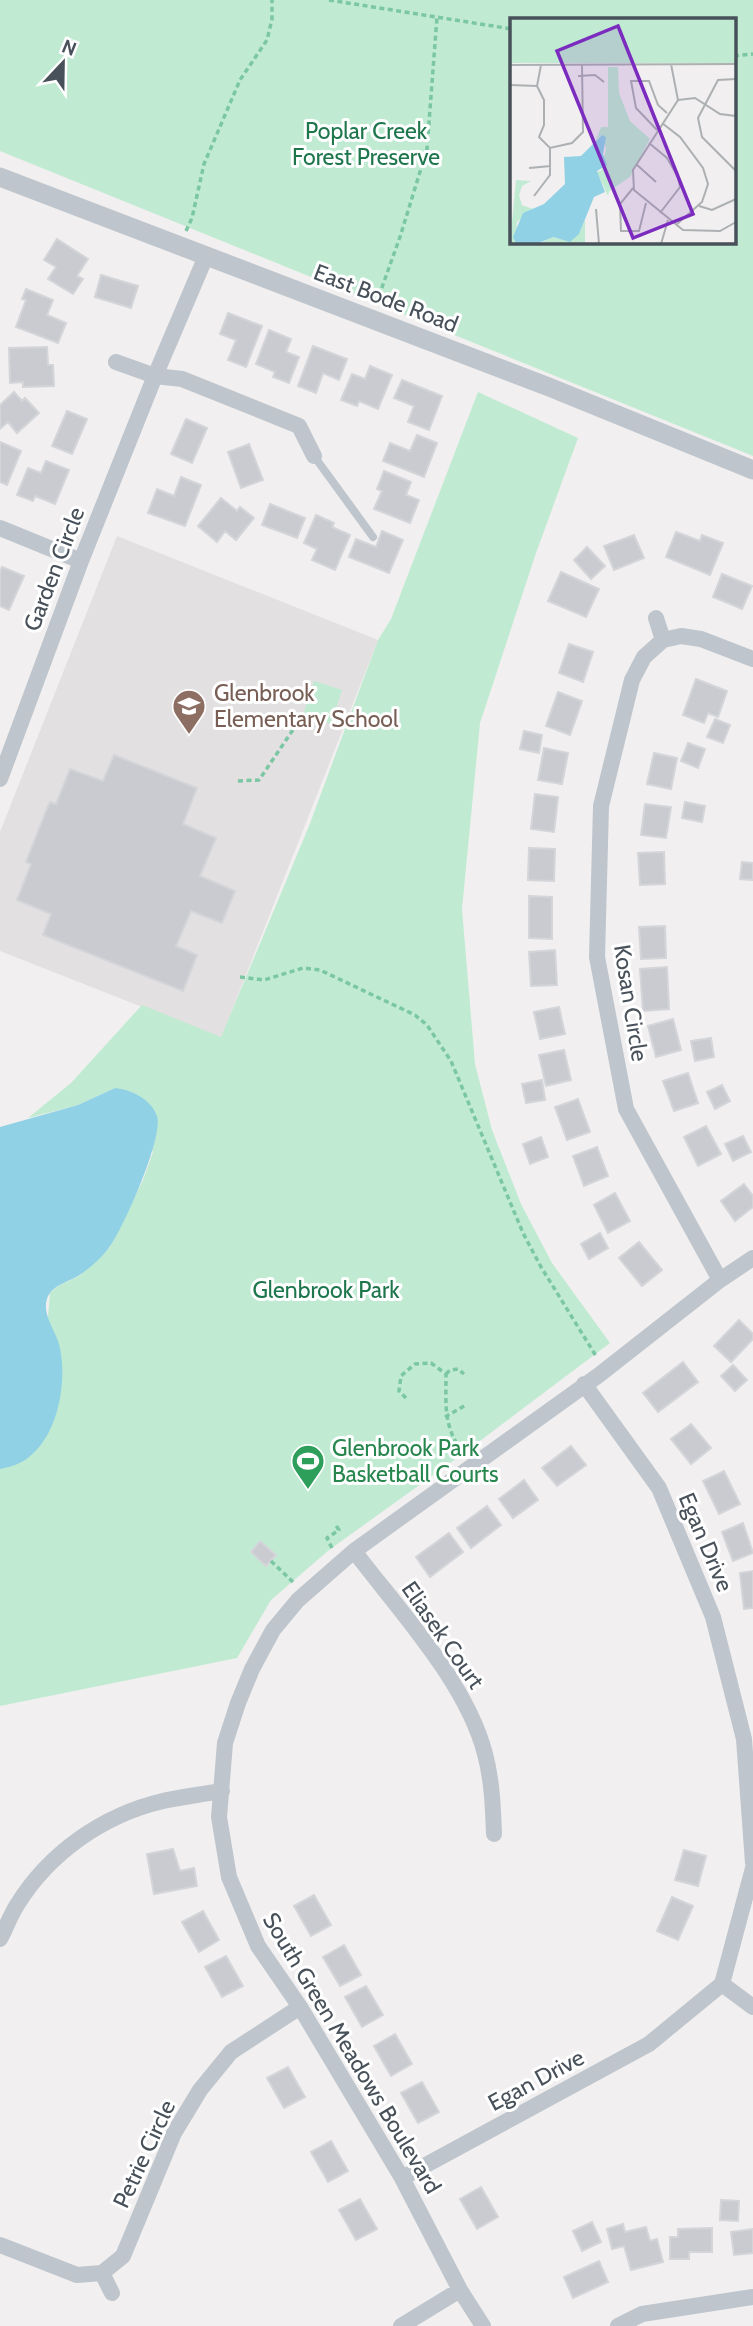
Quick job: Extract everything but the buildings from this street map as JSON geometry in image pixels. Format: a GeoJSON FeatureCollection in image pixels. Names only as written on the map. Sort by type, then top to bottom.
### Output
{"type":"FeatureCollection","features":[{"type":"Feature","properties":{"kind":"street","name":"East Bode Road"},"geometry":{"type":"LineString","coordinates":[[0,177],[549,387],[753,470]]}},
{"type":"Feature","properties":{"kind":"street","name":"Garden Circle"},"geometry":{"type":"LineString","coordinates":[[0,779],[81,561],[206,256]]}},
{"type":"Feature","properties":{"kind":"street"},"geometry":{"type":"LineString","coordinates":[[116,362],[155,376],[182,379],[299,426],[314,456]]}},
{"type":"Feature","properties":{"kind":"street"},"geometry":{"type":"LineString","coordinates":[[0,528],[81,561]]}},
{"type":"Feature","properties":{"kind":"street"},"geometry":{"type":"LineString","coordinates":[[656,618],[663,640],[681,636],[701,639],[753,659]]}},
{"type":"Feature","properties":{"kind":"street","name":"Kosan Circle"},"geometry":{"type":"LineString","coordinates":[[663,640],[644,657],[632,681],[601,806],[597,957],[626,1109],[720,1280]]}},
{"type":"Feature","properties":{"kind":"street","name":"South Green Meadows Boulevard"},"geometry":{"type":"LineString","coordinates":[[483,2326],[460,2290],[402,2178],[300,2007],[258,1946],[229,1877],[219,1817],[225,1743],[251,1669],[273,1630],[306,1594],[349,1556],[599,1375],[720,1280],[753,1258]]}},
{"type":"Feature","properties":{"kind":"street","name":"Egan Drive"},"geometry":{"type":"LineString","coordinates":[[402,2178],[649,2044],[722,1984],[753,1865],[744,1739],[713,1616],[659,1488],[584,1384]]}},
{"type":"Feature","properties":{"kind":"street","name":"Eliasek Court"},"geometry":{"type":"LineString","coordinates":[[349,1556],[447,1673],[471,1714],[487,1766],[492,1793],[494,1834]]}},
{"type":"Feature","properties":{"kind":"street"},"geometry":{"type":"LineString","coordinates":[[0,1939],[17,1905],[53,1859],[76,1841],[132,1810],[163,1801],[222,1791]]}},
{"type":"Feature","properties":{"kind":"street"},"geometry":{"type":"LineString","coordinates":[[722,1984],[753,2007]]}},
{"type":"Feature","properties":{"kind":"street","name":"Petrie Circle"},"geometry":{"type":"LineString","coordinates":[[102,2273],[123,2256],[174,2133],[200,2090],[231,2052],[300,2007]]}},
{"type":"Feature","properties":{"kind":"street"},"geometry":{"type":"LineString","coordinates":[[0,2245],[77,2275],[102,2273],[112,2293]]}},
{"type":"Feature","properties":{"kind":"street"},"geometry":{"type":"LineString","coordinates":[[401,2326],[460,2290]]}},
{"type":"Feature","properties":{"kind":"street"},"geometry":{"type":"LineString","coordinates":[[618,2326],[642,2314],[753,2297]]}},
{"type":"Feature","properties":{"kind":"lane"},"geometry":{"type":"LineString","coordinates":[[314,456],[373,537]]}},
{"type":"Feature","properties":{"kind":"path"},"geometry":{"type":"LineString","coordinates":[[181,246],[192,218],[204,164],[240,80],[267,40],[272,19],[272,0]]}},
{"type":"Feature","properties":{"kind":"path"},"geometry":{"type":"LineString","coordinates":[[328,0],[510,29]]}},
{"type":"Feature","properties":{"kind":"path"},"geometry":{"type":"LineString","coordinates":[[371,319],[401,237],[427,149],[437,17]]}},
{"type":"Feature","properties":{"kind":"path"},"geometry":{"type":"LineString","coordinates":[[238,781],[259,780],[303,715]]}},
{"type":"Feature","properties":{"kind":"path"},"geometry":{"type":"LineString","coordinates":[[240,977],[264,980],[303,968],[320,970],[415,1015],[427,1026],[451,1061],[523,1233],[596,1356],[599,1375]]}},
{"type":"Feature","properties":{"kind":"path"},"geometry":{"type":"LineString","coordinates":[[406,1398],[399,1391],[401,1376],[415,1364],[431,1363],[446,1374]]}},
{"type":"Feature","properties":{"kind":"path"},"geometry":{"type":"LineString","coordinates":[[464,1374],[458,1369],[450,1370],[446,1374],[445,1416],[456,1443],[474,1467]]}},
{"type":"Feature","properties":{"kind":"path"},"geometry":{"type":"LineString","coordinates":[[445,1416],[466,1405]]}},
{"type":"Feature","properties":{"kind":"path"},"geometry":{"type":"LineString","coordinates":[[335,1524],[339,1530],[327,1538],[349,1556]]}},
{"type":"Feature","properties":{"kind":"path"},"geometry":{"type":"LineString","coordinates":[[271,1561],[306,1594]]}},
{"type":"Feature","properties":{"kind":"shaded area","name":"Glenbrook Elementary School"},"geometry":{"type":"Polygon","coordinates":[[[117,536],[378,640],[221,1038],[0,951],[0,832],[117,536]]]}},
{"type":"Feature","properties":{"kind":"green space","name":"Poplar Creek Forest Preserve"},"geometry":{"type":"Polygon","coordinates":[[[0,0],[753,0],[753,456],[0,151],[0,0]]]}},
{"type":"Feature","properties":{"kind":"green space","name":"Glenbrook Park"},"geometry":{"type":"Polygon","coordinates":[[[478,392],[578,438],[536,553],[480,723],[462,909],[475,1064],[492,1130],[521,1204],[552,1263],[610,1343],[329,1550],[271,1600],[237,1658],[0,1706],[0,1469],[48,1316],[50,1293],[79,1276],[109,1248],[143,1180],[153,1152],[115,1088],[78,1105],[28,1118],[71,1083],[142,1005],[221,1037],[309,826],[378,640],[391,619],[478,392]]]}},
{"type":"Feature","properties":{"kind":"green space"},"geometry":{"type":"Polygon","coordinates":[[[314,681],[342,690],[331,724],[303,715],[314,681]]]}},
{"type":"Feature","properties":{"kind":"water"},"geometry":{"type":"Polygon","coordinates":[[[115,1088],[140,1096],[157,1116],[154,1143],[148,1163],[132,1205],[108,1249],[84,1272],[49,1294],[46,1305],[48,1316],[62,1358],[59,1405],[48,1435],[39,1447],[22,1462],[0,1469],[0,1127],[78,1105],[115,1088]]]}},
{"type":"Feature","properties":{"kind":"place","name":"Glenbrook Elementary School"},"geometry":{"type":"Point","coordinates":[189,736]}},
{"type":"Feature","properties":{"kind":"place","name":"Glenbrook Park Basketball Courts"},"geometry":{"type":"Point","coordinates":[308,1491]}}]}
